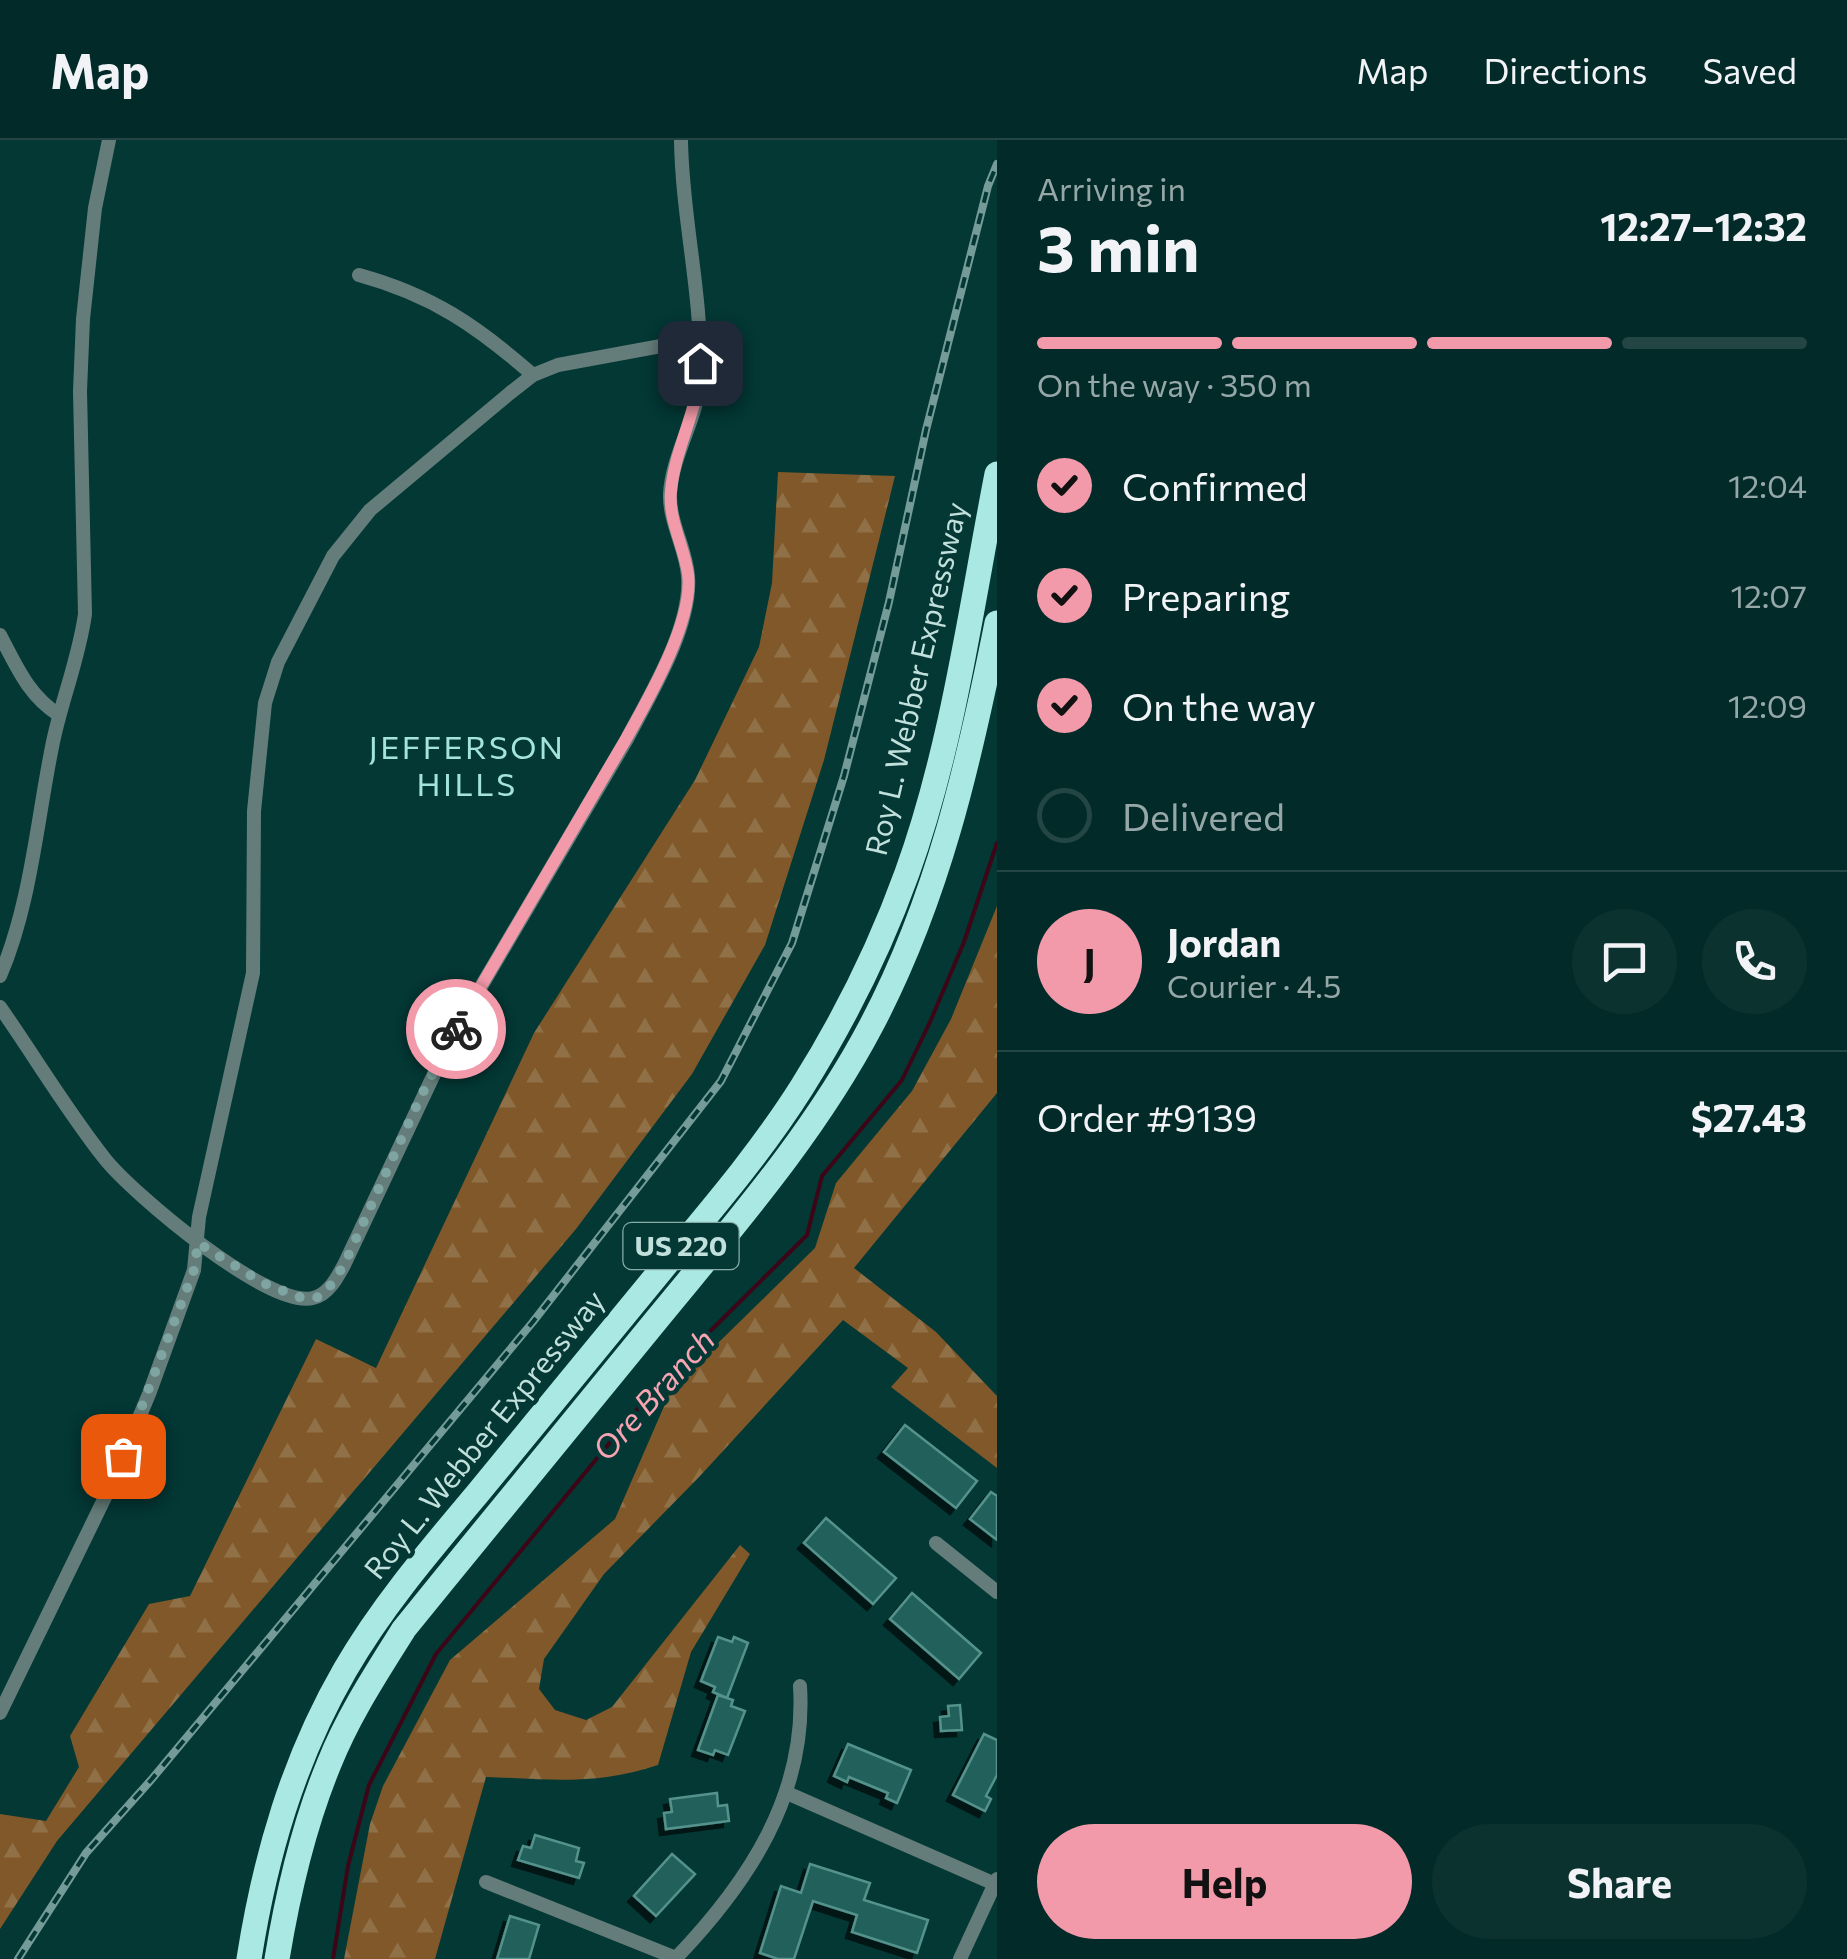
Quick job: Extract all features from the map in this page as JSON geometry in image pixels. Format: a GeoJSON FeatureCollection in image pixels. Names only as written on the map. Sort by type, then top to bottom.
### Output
{"type":"FeatureCollection","features":[{"type":"Feature","properties":{"kind":"highway","name":"Roy L. Webber Expressway"},"geometry":{"type":"LineString","coordinates":[[249,1959],[266,1867],[284,1804],[303,1753],[347,1666],[432,1548],[766,1141],[821,1056],[858,987],[920,834],[960,664],[997,474]]}},
{"type":"Feature","properties":{"kind":"highway","name":"Roy L. Webber Expressway"},"geometry":{"type":"LineString","coordinates":[[277,1959],[300,1848],[324,1778],[343,1733],[404,1629],[778,1173],[820,1114],[872,1024],[914,930],[953,821],[997,623]]}},
{"type":"Feature","properties":{"kind":"street"},"geometry":{"type":"LineString","coordinates":[[0,976],[19,915],[85,614],[80,390],[94,222],[109,140]]}},
{"type":"Feature","properties":{"kind":"street"},"geometry":{"type":"LineString","coordinates":[[0,1007],[117,1173],[198,1243],[263,1283],[302,1298],[316,1298],[326,1292],[344,1265],[452,1036],[626,739],[683,618],[688,580],[670,494],[697,404],[700,381],[681,140]]}},
{"type":"Feature","properties":{"kind":"street"},"geometry":{"type":"LineString","coordinates":[[358,275],[412,292],[451,311],[533,376]]}},
{"type":"Feature","properties":{"kind":"street"},"geometry":{"type":"LineString","coordinates":[[0,1713],[62,1589],[143,1409],[194,1270],[199,1217],[253,973],[254,811],[264,703],[271,680],[334,556],[370,510],[533,376],[558,365],[699,339]]}},
{"type":"Feature","properties":{"kind":"street"},"geometry":{"type":"LineString","coordinates":[[0,635],[28,688],[42,704],[60,715]]}},
{"type":"Feature","properties":{"kind":"street"},"geometry":{"type":"LineString","coordinates":[[936,1543],[997,1592]]}},
{"type":"Feature","properties":{"kind":"street"},"geometry":{"type":"LineString","coordinates":[[486,1882],[675,1959],[740,1884],[787,1794],[800,1737],[800,1686]]}},
{"type":"Feature","properties":{"kind":"street"},"geometry":{"type":"LineString","coordinates":[[787,1794],[996,1881],[960,1959]]}},
{"type":"Feature","properties":{"kind":"green space"},"geometry":{"type":"Polygon","coordinates":[[[778,472],[895,476],[824,760],[765,945],[692,1074],[576,1229],[57,1841],[0,1929],[0,1814],[46,1821],[79,1767],[70,1736],[149,1604],[190,1596],[316,1339],[376,1368],[534,1033],[695,780],[759,647],[772,583],[778,472]]]}},
{"type":"Feature","properties":{"kind":"green space"},"geometry":{"type":"Polygon","coordinates":[[[997,906],[997,1093],[854,1268],[936,1332],[997,1396],[997,1468],[891,1387],[908,1368],[843,1320],[604,1574],[544,1659],[539,1689],[555,1710],[586,1720],[612,1707],[740,1545],[750,1554],[691,1652],[658,1765],[593,1779],[486,1777],[435,1959],[344,1959],[370,1824],[383,1786],[450,1660],[615,1519],[672,1388],[815,1248],[836,1183],[912,1091],[951,1019],[997,906]]]}},
{"type":"Feature","properties":{"kind":"building"},"geometry":{"type":"Polygon","coordinates":[[[905,1425],[977,1481],[956,1508],[884,1452],[905,1425]]]}},
{"type":"Feature","properties":{"kind":"building"},"geometry":{"type":"Polygon","coordinates":[[[991,1492],[997,1496],[997,1540],[970,1519],[991,1492]]]}},
{"type":"Feature","properties":{"kind":"building"},"geometry":{"type":"Polygon","coordinates":[[[826,1518],[896,1578],[873,1604],[804,1543],[826,1518]]]}},
{"type":"Feature","properties":{"kind":"building"},"geometry":{"type":"Polygon","coordinates":[[[912,1593],[981,1653],[959,1679],[890,1619],[912,1593]]]}},
{"type":"Feature","properties":{"kind":"building"},"geometry":{"type":"Polygon","coordinates":[[[718,1637],[732,1642],[734,1637],[748,1643],[727,1698],[701,1681],[718,1637]]]}},
{"type":"Feature","properties":{"kind":"building"},"geometry":{"type":"Polygon","coordinates":[[[718,1695],[733,1700],[731,1706],[745,1711],[728,1755],[698,1750],[718,1695]]]}},
{"type":"Feature","properties":{"kind":"building"},"geometry":{"type":"Polygon","coordinates":[[[960,1705],[962,1730],[941,1731],[940,1717],[949,1716],[948,1706],[960,1705]]]}},
{"type":"Feature","properties":{"kind":"building"},"geometry":{"type":"Polygon","coordinates":[[[984,1734],[997,1740],[997,1775],[986,1796],[991,1799],[985,1811],[953,1795],[984,1734]]]}},
{"type":"Feature","properties":{"kind":"building"},"geometry":{"type":"Polygon","coordinates":[[[848,1744],[911,1770],[897,1803],[886,1798],[888,1793],[849,1777],[847,1782],[834,1776],[848,1744]]]}},
{"type":"Feature","properties":{"kind":"building"},"geometry":{"type":"Polygon","coordinates":[[[717,1793],[718,1806],[727,1805],[729,1821],[666,1829],[664,1813],[672,1812],[670,1799],[717,1793]]]}},
{"type":"Feature","properties":{"kind":"building"},"geometry":{"type":"Polygon","coordinates":[[[535,1835],[579,1848],[576,1861],[584,1863],[579,1878],[518,1860],[523,1846],[531,1848],[535,1835]]]}},
{"type":"Feature","properties":{"kind":"building"},"geometry":{"type":"Polygon","coordinates":[[[672,1854],[695,1874],[656,1916],[634,1896],[672,1854]]]}},
{"type":"Feature","properties":{"kind":"building"},"geometry":{"type":"Polygon","coordinates":[[[810,1864],[870,1883],[864,1900],[928,1920],[917,1953],[852,1932],[857,1915],[813,1901],[794,1959],[760,1953],[781,1886],[801,1893],[810,1864]]]}},
{"type":"Feature","properties":{"kind":"building"},"geometry":{"type":"Polygon","coordinates":[[[510,1916],[539,1925],[529,1959],[497,1959],[510,1916]]]}},
{"type":"Feature","properties":{"kind":"waterway","name":"Ore Branch"},"geometry":{"type":"LineString","coordinates":[[333,1959],[348,1866],[369,1785],[436,1654],[663,1378],[807,1235],[822,1176],[902,1080],[964,942],[997,843]]}},
{"type":"Feature","properties":{"kind":"railway"},"geometry":{"type":"LineString","coordinates":[[18,1959],[86,1853],[532,1323],[721,1081],[792,943],[844,776],[889,602],[926,430],[988,186],[997,164]]}},
{"type":"Feature","properties":{"kind":"way so far"},"geometry":{"type":"LineString","coordinates":[[123,1456],[194,1270],[198,1243],[263,1283],[302,1298],[316,1298],[326,1292],[344,1265],[456,1029]]}},
{"type":"Feature","properties":{"kind":"district","name":"JEFFERSON HILLS"},"geometry":{"type":"Point","coordinates":[467,766]}},
{"type":"Feature","properties":{"kind":"route"},"geometry":{"type":"LineString","coordinates":[[456,1029],[626,739],[683,618],[688,600],[687,569],[670,494],[697,404],[700,363]]}}]}
